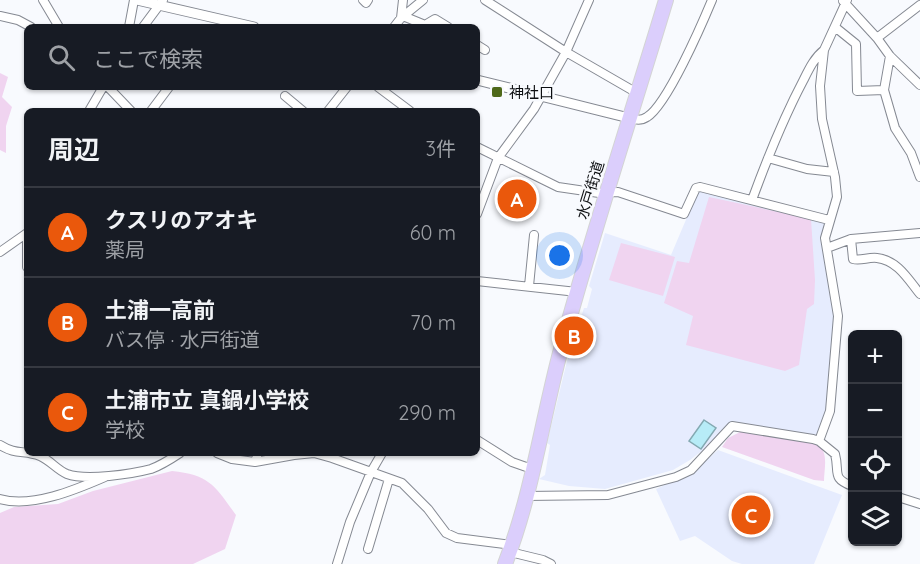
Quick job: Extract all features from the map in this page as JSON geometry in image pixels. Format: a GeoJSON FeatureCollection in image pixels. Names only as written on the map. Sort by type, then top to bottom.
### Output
{"type":"FeatureCollection","features":[{"type":"Feature","properties":{"kind":"highway","name":"水戸街道"},"geometry":{"type":"LineString","coordinates":[[509,554],[526,496],[553,379],[577,292],[666,0]]}},
{"type":"Feature","properties":{"kind":"street"},"geometry":{"type":"LineString","coordinates":[[43,0],[57,24]]}},
{"type":"Feature","properties":{"kind":"street"},"geometry":{"type":"LineString","coordinates":[[130,24],[135,0],[162,2],[243,24]]}},
{"type":"Feature","properties":{"kind":"street"},"geometry":{"type":"LineString","coordinates":[[363,0],[366,3],[368,0]]}},
{"type":"Feature","properties":{"kind":"street"},"geometry":{"type":"LineString","coordinates":[[394,0],[402,3],[402,17]]}},
{"type":"Feature","properties":{"kind":"street"},"geometry":{"type":"LineString","coordinates":[[396,24],[423,0]]}},
{"type":"Feature","properties":{"kind":"street"},"geometry":{"type":"LineString","coordinates":[[485,0],[566,52],[638,93]]}},
{"type":"Feature","properties":{"kind":"street"},"geometry":{"type":"LineString","coordinates":[[480,206],[498,158],[534,108],[566,52],[589,0]]}},
{"type":"Feature","properties":{"kind":"street"},"geometry":{"type":"LineString","coordinates":[[480,81],[629,118],[646,119],[657,110],[690,49],[712,0]]}},
{"type":"Feature","properties":{"kind":"street"},"geometry":{"type":"LineString","coordinates":[[819,441],[830,411],[838,316],[825,238],[837,197],[822,119],[820,86],[824,50],[845,1],[890,56],[920,85]]}},
{"type":"Feature","properties":{"kind":"street"},"geometry":{"type":"LineString","coordinates":[[145,24],[162,2]]}},
{"type":"Feature","properties":{"kind":"street"},"geometry":{"type":"LineString","coordinates":[[877,38],[920,5]]}},
{"type":"Feature","properties":{"kind":"street"},"geometry":{"type":"LineString","coordinates":[[0,16],[25,24]]}},
{"type":"Feature","properties":{"kind":"street"},"geometry":{"type":"LineString","coordinates":[[402,17],[420,24]]}},
{"type":"Feature","properties":{"kind":"street"},"geometry":{"type":"LineString","coordinates":[[428,24],[435,19],[443,24]]}},
{"type":"Feature","properties":{"kind":"street"},"geometry":{"type":"LineString","coordinates":[[835,27],[856,44],[857,91],[884,90]]}},
{"type":"Feature","properties":{"kind":"street"},"geometry":{"type":"LineString","coordinates":[[480,47],[485,50]]}},
{"type":"Feature","properties":{"kind":"street"},"geometry":{"type":"LineString","coordinates":[[752,200],[789,108],[816,57],[824,50]]}},
{"type":"Feature","properties":{"kind":"street"},"geometry":{"type":"LineString","coordinates":[[890,56],[884,90],[895,128],[911,153],[920,177]]}},
{"type":"Feature","properties":{"kind":"street"},"geometry":{"type":"LineString","coordinates":[[91,108],[101,90]]}},
{"type":"Feature","properties":{"kind":"street"},"geometry":{"type":"LineString","coordinates":[[111,90],[128,108]]}},
{"type":"Feature","properties":{"kind":"street"},"geometry":{"type":"LineString","coordinates":[[153,108],[167,90]]}},
{"type":"Feature","properties":{"kind":"street"},"geometry":{"type":"LineString","coordinates":[[330,108],[345,90]]}},
{"type":"Feature","properties":{"kind":"street"},"geometry":{"type":"LineString","coordinates":[[382,90],[406,108]]}},
{"type":"Feature","properties":{"kind":"street"},"geometry":{"type":"LineString","coordinates":[[285,96],[299,108]]}},
{"type":"Feature","properties":{"kind":"street"},"geometry":{"type":"LineString","coordinates":[[480,149],[558,187],[599,193],[618,192],[684,214],[696,188],[700,187],[829,220]]}},
{"type":"Feature","properties":{"kind":"street"},"geometry":{"type":"LineString","coordinates":[[768,158],[807,169],[834,172]]}},
{"type":"Feature","properties":{"kind":"street"},"geometry":{"type":"LineString","coordinates":[[827,248],[851,239],[920,233]]}},
{"type":"Feature","properties":{"kind":"street"},"geometry":{"type":"LineString","coordinates":[[0,252],[24,235]]}},
{"type":"Feature","properties":{"kind":"street"},"geometry":{"type":"LineString","coordinates":[[529,286],[534,235]]}},
{"type":"Feature","properties":{"kind":"street"},"geometry":{"type":"LineString","coordinates":[[851,239],[853,259],[889,260],[920,294]]}},
{"type":"Feature","properties":{"kind":"street"},"geometry":{"type":"LineString","coordinates":[[480,281],[577,292]]}},
{"type":"Feature","properties":{"kind":"street"},"geometry":{"type":"LineString","coordinates":[[526,496],[608,495],[676,477],[692,470],[732,426],[819,441],[835,454],[837,477],[848,484]]}},
{"type":"Feature","properties":{"kind":"street"},"geometry":{"type":"LineString","coordinates":[[480,442],[512,462],[532,469]]}},
{"type":"Feature","properties":{"kind":"street"},"geometry":{"type":"LineString","coordinates":[[0,445],[11,452],[24,454]]}},
{"type":"Feature","properties":{"kind":"street"},"geometry":{"type":"LineString","coordinates":[[39,456],[66,473],[78,476],[110,475],[150,469],[175,456]]}},
{"type":"Feature","properties":{"kind":"street"},"geometry":{"type":"LineString","coordinates":[[224,456],[255,462],[288,456]]}},
{"type":"Feature","properties":{"kind":"street"},"geometry":{"type":"LineString","coordinates":[[255,462],[257,456]]}},
{"type":"Feature","properties":{"kind":"street"},"geometry":{"type":"LineString","coordinates":[[334,456],[402,483],[428,509],[446,533],[509,554],[543,560],[551,564]]}},
{"type":"Feature","properties":{"kind":"street"},"geometry":{"type":"LineString","coordinates":[[337,564],[350,522],[380,456]]}},
{"type":"Feature","properties":{"kind":"street"},"geometry":{"type":"LineString","coordinates":[[0,499],[10,502],[62,495],[110,475]]}},
{"type":"Feature","properties":{"kind":"street"},"geometry":{"type":"LineString","coordinates":[[368,549],[389,479]]}},
{"type":"Feature","properties":{"kind":"street"},"geometry":{"type":"LineString","coordinates":[[902,499],[920,504]]}},
{"type":"Feature","properties":{"kind":"shaded area"},"geometry":{"type":"Polygon","coordinates":[[[0,73],[8,77],[2,97],[12,107],[6,126],[6,153],[0,150],[0,73]]]}},
{"type":"Feature","properties":{"kind":"shaded area"},"geometry":{"type":"Polygon","coordinates":[[[699,189],[824,221],[823,239],[835,315],[829,409],[818,435],[730,422],[711,444],[673,470],[605,489],[569,486],[539,479],[545,475],[550,445],[547,443],[568,357],[584,308],[587,308],[592,289],[589,286],[605,233],[671,255],[699,189]]]}},
{"type":"Feature","properties":{"kind":"shaded area"},"geometry":{"type":"Polygon","coordinates":[[[709,197],[811,219],[815,280],[814,304],[807,309],[799,365],[785,371],[686,345],[693,316],[664,303],[677,261],[689,263],[709,197]]]}},
{"type":"Feature","properties":{"kind":"shaded area"},"geometry":{"type":"Polygon","coordinates":[[[621,243],[675,257],[663,296],[609,280],[621,243]]]}},
{"type":"Feature","properties":{"kind":"shaded area"},"geometry":{"type":"Polygon","coordinates":[[[742,431],[796,438],[815,444],[821,448],[824,455],[824,481],[814,480],[722,447],[728,438],[742,431]]]}},
{"type":"Feature","properties":{"kind":"shaded area"},"geometry":{"type":"Polygon","coordinates":[[[718,450],[842,495],[814,564],[742,564],[732,561],[695,536],[680,541],[656,489],[693,472],[718,450]]]}},
{"type":"Feature","properties":{"kind":"shaded area"},"geometry":{"type":"Polygon","coordinates":[[[172,471],[195,475],[203,479],[217,489],[236,515],[225,549],[193,564],[0,564],[0,513],[14,507],[58,504],[93,491],[172,471]]]}},
{"type":"Feature","properties":{"kind":"water"},"geometry":{"type":"Polygon","coordinates":[[[704,420],[716,428],[701,449],[689,441],[704,420]]]}},
{"type":"Feature","properties":{"kind":"place","name":"神社口"},"geometry":{"type":"Point","coordinates":[497,92]}},
{"type":"Feature","properties":{"kind":"place","name":"クスリのアオキ"},"geometry":{"type":"Point","coordinates":[517,199]}},
{"type":"Feature","properties":{"kind":"place","name":"土浦一高前"},"geometry":{"type":"Point","coordinates":[574,336]}},
{"type":"Feature","properties":{"kind":"place","name":"土浦市立 真鍋小学校"},"geometry":{"type":"Point","coordinates":[751,515]}}]}
